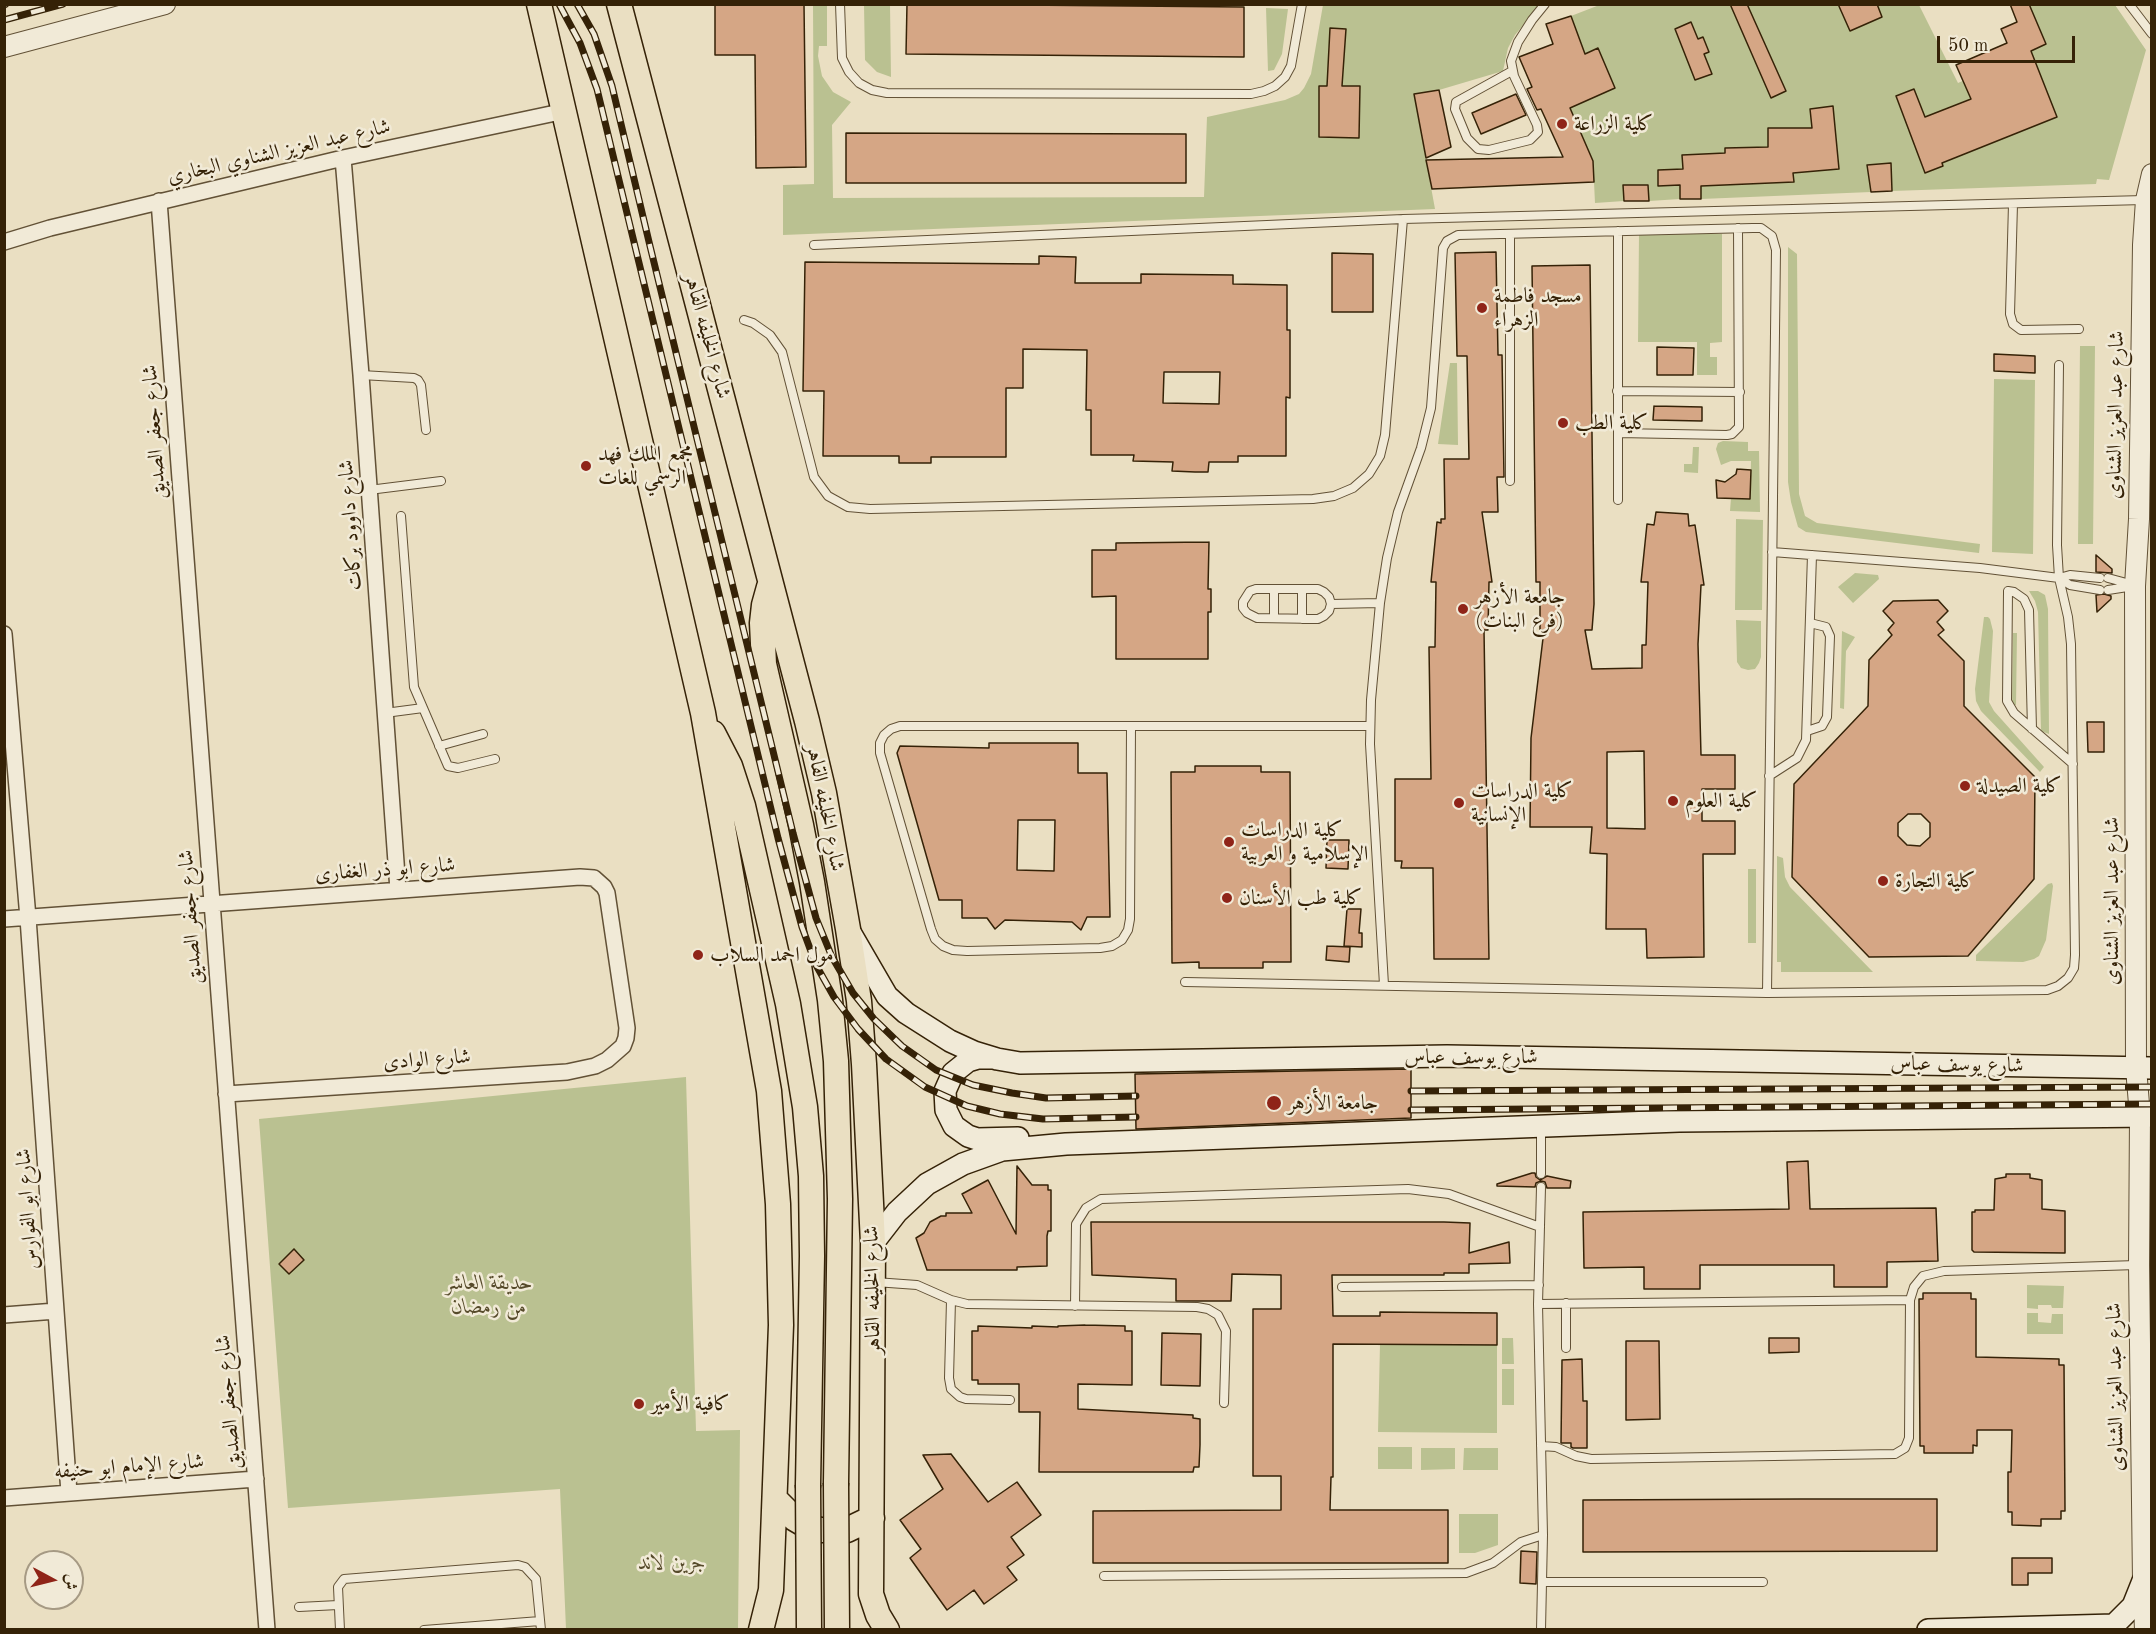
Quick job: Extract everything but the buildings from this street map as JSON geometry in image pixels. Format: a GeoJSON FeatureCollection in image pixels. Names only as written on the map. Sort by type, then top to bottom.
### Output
{"type":"FeatureCollection","features":[{"type":"Feature","properties":{"kind":"main road"},"geometry":{"type":"LineString","coordinates":[[539,4],[703,712],[764,1060],[774,1143],[781,1264],[771,1590],[761,1629]]}},
{"type":"Feature","properties":{"kind":"main road","name":"شارع الخليفه القاهر"},"geometry":{"type":"LineString","coordinates":[[619,4],[771,581],[824,793],[848,929],[859,1001],[873,1243],[871,1594],[878,1615],[887,1629]]}},
{"type":"Feature","properties":{"kind":"main road"},"geometry":{"type":"LineString","coordinates":[[771,581],[764,605],[762,623],[764,664],[812,882],[836,1061],[840,1199],[837,1629]]}},
{"type":"Feature","properties":{"kind":"main road"},"geometry":{"type":"LineString","coordinates":[[703,712],[730,766],[743,806],[788,1004],[805,1107],[811,1176],[813,1256],[808,1485],[809,1629]]}},
{"type":"Feature","properties":{"kind":"main road","name":"شارع يوسف عباس"},"geometry":{"type":"LineString","coordinates":[[848,929],[887,996],[906,1013],[950,1041],[997,1059],[1020,1063],[1447,1056],[2144,1068]]}},
{"type":"Feature","properties":{"kind":"main road"},"geometry":{"type":"LineString","coordinates":[[997,1059],[978,1058],[968,1061],[953,1073],[945,1091],[944,1101],[954,1126],[968,1136],[977,1139],[1040,1138],[1066,1144]]}},
{"type":"Feature","properties":{"kind":"main road"},"geometry":{"type":"LineString","coordinates":[[873,1243],[897,1212],[927,1184],[963,1164],[1002,1150],[1066,1144],[1714,1120],[2146,1116]]}},
{"type":"Feature","properties":{"kind":"main road"},"geometry":{"type":"LineString","coordinates":[[775,1499],[795,1519],[820,1530],[847,1530],[872,1518]]}},
{"type":"Feature","properties":{"kind":"main road"},"geometry":{"type":"LineString","coordinates":[[1928,1629],[2115,1627],[2133,1606],[2143,1581]]}},
{"type":"Feature","properties":{"kind":"street"},"geometry":{"type":"LineString","coordinates":[[4,47],[165,4]]}},
{"type":"Feature","properties":{"kind":"street","name":"شارع عبد العزيز الشناوي البخاري"},"geometry":{"type":"LineString","coordinates":[[4,242],[50,228],[343,158],[565,111]]}},
{"type":"Feature","properties":{"kind":"street","name":"شارع داوود بركات"},"geometry":{"type":"LineString","coordinates":[[343,158],[398,890]]}},
{"type":"Feature","properties":{"kind":"street","name":"شارع عبد العزيز الشناوى"},"geometry":{"type":"LineString","coordinates":[[2145,1629],[2139,1265],[2146,1116],[2144,693],[2143,586],[2139,519],[2143,245],[2146,200],[2151,174]]}},
{"type":"Feature","properties":{"kind":"street","name":"شارع جعفر الصديق"},"geometry":{"type":"LineString","coordinates":[[159,201],[267,1629]]}},
{"type":"Feature","properties":{"kind":"street","name":"شارع ابو الفوارس"},"geometry":{"type":"LineString","coordinates":[[4,634],[28,918],[69,1493]]}},
{"type":"Feature","properties":{"kind":"street","name":"شارع ابو ذر الغفارى"},"geometry":{"type":"LineString","coordinates":[[4,919],[580,877],[594,878],[600,882],[607,893],[627,1028],[623,1046]]}},
{"type":"Feature","properties":{"kind":"street","name":"شارع الوادى"},"geometry":{"type":"LineString","coordinates":[[226,1094],[567,1072],[595,1066],[623,1046]]}},
{"type":"Feature","properties":{"kind":"street"},"geometry":{"type":"LineString","coordinates":[[4,1315],[56,1311]]}},
{"type":"Feature","properties":{"kind":"street","name":"شارع الإمام ابو حنيفه"},"geometry":{"type":"LineString","coordinates":[[4,1498],[256,1479]]}},
{"type":"Feature","properties":{"kind":"lane"},"geometry":{"type":"LineString","coordinates":[[840,4],[842,58],[849,72],[859,83],[872,90],[887,93],[1240,94],[1264,91],[1275,86],[1285,77],[1292,66],[1302,4]]}},
{"type":"Feature","properties":{"kind":"lane"},"geometry":{"type":"LineString","coordinates":[[1512,71],[1456,102],[1455,109],[1469,143],[1478,149],[1489,150],[1530,140],[1538,132],[1537,125],[1512,71],[1514,51],[1532,20],[1545,4]]}},
{"type":"Feature","properties":{"kind":"lane"},"geometry":{"type":"LineString","coordinates":[[2128,4],[2151,34]]}},
{"type":"Feature","properties":{"kind":"lane"},"geometry":{"type":"LineString","coordinates":[[814,245],[1403,219],[2146,200]]}},
{"type":"Feature","properties":{"kind":"lane"},"geometry":{"type":"LineString","coordinates":[[2013,204],[2010,314],[2013,324],[2026,330],[2079,329]]}},
{"type":"Feature","properties":{"kind":"lane"},"geometry":{"type":"LineString","coordinates":[[744,320],[770,335],[782,352],[814,477],[828,496],[848,507],[870,509],[1313,499],[1334,496],[1353,488],[1369,474],[1380,456],[1385,435],[1403,219]]}},
{"type":"Feature","properties":{"kind":"lane"},"geometry":{"type":"LineString","coordinates":[[1618,433],[1732,434],[1736,431],[1740,422],[1738,228]]}},
{"type":"Feature","properties":{"kind":"lane"},"geometry":{"type":"LineString","coordinates":[[1384,985],[1370,726],[1380,603],[1392,535],[1427,429],[1431,408],[1443,248],[1447,241],[1458,236],[1761,228],[1772,236],[1776,250],[1767,993]]}},
{"type":"Feature","properties":{"kind":"lane"},"geometry":{"type":"LineString","coordinates":[[1618,231],[1618,500]]}},
{"type":"Feature","properties":{"kind":"lane"},"geometry":{"type":"LineString","coordinates":[[1510,234],[1510,481]]}},
{"type":"Feature","properties":{"kind":"lane"},"geometry":{"type":"LineString","coordinates":[[1185,982],[1767,993],[2047,990],[2058,986],[2068,978],[2074,968],[2075,955],[2070,630],[2059,578],[2057,545],[2059,365]]}},
{"type":"Feature","properties":{"kind":"lane"},"geometry":{"type":"LineString","coordinates":[[361,375],[414,378],[418,381],[422,385],[426,430]]}},
{"type":"Feature","properties":{"kind":"lane"},"geometry":{"type":"LineString","coordinates":[[1617,391],[1740,392]]}},
{"type":"Feature","properties":{"kind":"lane"},"geometry":{"type":"LineString","coordinates":[[369,490],[441,481]]}},
{"type":"Feature","properties":{"kind":"lane"},"geometry":{"type":"LineString","coordinates":[[401,516],[412,679],[423,708],[448,765],[454,768],[495,759]]}},
{"type":"Feature","properties":{"kind":"lane"},"geometry":{"type":"LineString","coordinates":[[1772,552],[1980,568],[2059,578],[2070,575],[2104,578],[2143,586]]}},
{"type":"Feature","properties":{"kind":"lane"},"geometry":{"type":"LineString","coordinates":[[1769,776],[1797,758],[1803,750],[1807,730],[1812,555]]}},
{"type":"Feature","properties":{"kind":"lane"},"geometry":{"type":"LineString","coordinates":[[2059,578],[2070,585],[2104,590],[2143,586]]}},
{"type":"Feature","properties":{"kind":"lane"},"geometry":{"type":"LineString","coordinates":[[1256,589],[1302,589],[1318,589],[1329,597],[1331,604],[1324,616],[1318,619],[1251,617],[1243,608],[1243,602],[1250,591],[1256,589]]}},
{"type":"Feature","properties":{"kind":"lane"},"geometry":{"type":"LineString","coordinates":[[1274,589],[1274,618]]}},
{"type":"Feature","properties":{"kind":"lane"},"geometry":{"type":"LineString","coordinates":[[1302,589],[1302,619]]}},
{"type":"Feature","properties":{"kind":"lane"},"geometry":{"type":"LineString","coordinates":[[2032,729],[2029,610],[2024,599],[2008,591],[2007,701],[2014,713],[2032,729],[2073,765]]}},
{"type":"Feature","properties":{"kind":"lane"},"geometry":{"type":"LineString","coordinates":[[1331,604],[1380,603]]}},
{"type":"Feature","properties":{"kind":"lane"},"geometry":{"type":"LineString","coordinates":[[1807,730],[1818,729],[1826,722],[1829,647],[1829,631],[1826,627],[1810,623]]}},
{"type":"Feature","properties":{"kind":"lane"},"geometry":{"type":"LineString","coordinates":[[385,713],[423,708]]}},
{"type":"Feature","properties":{"kind":"lane"},"geometry":{"type":"LineString","coordinates":[[1131,726],[1130,919],[1128,930],[1122,940],[1112,946],[1100,948],[967,951],[953,950],[943,946],[935,939],[880,753],[880,743],[891,729],[900,726],[1131,726],[1370,726]]}},
{"type":"Feature","properties":{"kind":"lane"},"geometry":{"type":"LineString","coordinates":[[439,746],[483,734]]}},
{"type":"Feature","properties":{"kind":"lane"},"geometry":{"type":"LineString","coordinates":[[1541,1126],[1541,1174]]}},
{"type":"Feature","properties":{"kind":"lane"},"geometry":{"type":"LineString","coordinates":[[1541,1187],[1538,1304],[1543,1535],[1541,1629]]}},
{"type":"Feature","properties":{"kind":"lane"},"geometry":{"type":"LineString","coordinates":[[1075,1306],[1076,1224],[1086,1208],[1101,1199],[1408,1189],[1449,1194],[1540,1227]]}},
{"type":"Feature","properties":{"kind":"lane"},"geometry":{"type":"LineString","coordinates":[[1541,1446],[1556,1447],[1576,1456],[1591,1459],[1901,1452],[1909,1438],[1910,1300],[1914,1287],[1923,1276],[1944,1271],[2139,1265]]}},
{"type":"Feature","properties":{"kind":"lane"},"geometry":{"type":"LineString","coordinates":[[874,1282],[917,1285],[951,1300],[967,1304],[1197,1307],[1214,1311],[1222,1320],[1226,1331],[1224,1403]]}},
{"type":"Feature","properties":{"kind":"lane"},"geometry":{"type":"LineString","coordinates":[[1342,1287],[1539,1285]]}},
{"type":"Feature","properties":{"kind":"lane"},"geometry":{"type":"LineString","coordinates":[[951,1300],[949,1378],[951,1389],[966,1399],[1010,1400]]}},
{"type":"Feature","properties":{"kind":"lane"},"geometry":{"type":"LineString","coordinates":[[1538,1304],[1910,1300]]}},
{"type":"Feature","properties":{"kind":"lane"},"geometry":{"type":"LineString","coordinates":[[1566,1303],[1566,1347]]}},
{"type":"Feature","properties":{"kind":"lane"},"geometry":{"type":"LineString","coordinates":[[1104,1576],[1466,1573],[1493,1563],[1521,1542],[1543,1535]]}},
{"type":"Feature","properties":{"kind":"lane"},"geometry":{"type":"LineString","coordinates":[[340,1629],[338,1587],[344,1579],[518,1565],[525,1567],[536,1579],[540,1625],[424,1629]]}},
{"type":"Feature","properties":{"kind":"lane"},"geometry":{"type":"LineString","coordinates":[[1542,1582],[1763,1582]]}},
{"type":"Feature","properties":{"kind":"lane"},"geometry":{"type":"LineString","coordinates":[[299,1607],[338,1605]]}},
{"type":"Feature","properties":{"kind":"green space"},"geometry":{"type":"Polygon","coordinates":[[[1602,4],[1730,5],[1771,97],[1786,90],[1747,5],[1919,5],[1958,83],[2046,44],[2029,5],[2115,5],[2146,50],[2109,180],[2097,179],[2096,184],[1892,191],[1891,163],[1867,165],[1871,192],[1701,199],[1701,185],[1680,186],[1680,199],[1649,201],[1648,185],[1624,185],[1624,201],[1595,203],[1593,161],[1549,60],[1582,47],[1571,16],[1602,4]],[[1691,22],[1675,29],[1696,80],[1711,73],[1704,54],[1709,51],[1703,37],[1698,39],[1691,22]],[[1598,48],[1568,61],[1585,101],[1615,88],[1598,48]],[[2039,72],[1944,109],[1961,155],[2039,72]],[[1914,89],[1896,96],[1926,173],[1943,166],[1914,89]],[[1833,107],[1810,109],[1816,171],[1833,107]],[[1768,128],[1768,147],[1726,185],[1793,182],[1792,128],[1768,128]],[[1658,170],[1659,186],[1680,185],[1679,170],[1658,170]]]}},
{"type":"Feature","properties":{"kind":"green space"},"geometry":{"type":"Polygon","coordinates":[[[813,5],[827,5],[827,46],[819,46],[818,56],[822,76],[833,92],[851,102],[832,125],[833,198],[1204,197],[1207,117],[1285,100],[1299,94],[1311,74],[1323,5],[1540,5],[1515,35],[1508,48],[1503,71],[1439,90],[1414,94],[1435,209],[783,235],[783,185],[814,184],[813,5]],[[1330,28],[1328,62],[1343,63],[1346,30],[1330,28]],[[1319,86],[1319,137],[1359,138],[1360,87],[1319,86]]]}},
{"type":"Feature","properties":{"kind":"green space"},"geometry":{"type":"Polygon","coordinates":[[[864,5],[890,5],[891,77],[877,72],[865,60],[864,5]]]}},
{"type":"Feature","properties":{"kind":"green space"},"geometry":{"type":"Polygon","coordinates":[[[1266,8],[1288,9],[1282,54],[1274,70],[1268,71],[1266,8]]]}},
{"type":"Feature","properties":{"kind":"green space"},"geometry":{"type":"Polygon","coordinates":[[[1639,234],[1722,234],[1722,342],[1710,343],[1710,357],[1717,357],[1717,375],[1697,375],[1697,342],[1638,342],[1639,234]]]}},
{"type":"Feature","properties":{"kind":"green space"},"geometry":{"type":"Polygon","coordinates":[[[1788,247],[1797,254],[1799,494],[1805,516],[1817,523],[1980,544],[1979,553],[1806,532],[1798,527],[1788,482],[1788,247]]]}},
{"type":"Feature","properties":{"kind":"green space"},"geometry":{"type":"Polygon","coordinates":[[[2080,346],[2095,346],[2093,544],[2078,544],[2080,346]]]}},
{"type":"Feature","properties":{"kind":"green space"},"geometry":{"type":"Polygon","coordinates":[[[1450,363],[1457,363],[1458,445],[1438,444],[1450,363]]]}},
{"type":"Feature","properties":{"kind":"green space"},"geometry":{"type":"Polygon","coordinates":[[[1994,379],[2035,380],[2033,554],[1992,552],[1994,379]]]}},
{"type":"Feature","properties":{"kind":"green space"},"geometry":{"type":"Polygon","coordinates":[[[1723,441],[1748,442],[1748,451],[1759,451],[1760,512],[1730,511],[1731,498],[1750,499],[1751,461],[1731,461],[1721,465],[1716,449],[1718,443],[1723,441]]]}},
{"type":"Feature","properties":{"kind":"green space"},"geometry":{"type":"Polygon","coordinates":[[[1693,447],[1699,447],[1698,473],[1684,472],[1684,464],[1692,464],[1693,447]]]}},
{"type":"Feature","properties":{"kind":"green space"},"geometry":{"type":"Polygon","coordinates":[[[1736,519],[1763,520],[1762,610],[1735,610],[1736,519]]]}},
{"type":"Feature","properties":{"kind":"green space"},"geometry":{"type":"Polygon","coordinates":[[[1855,573],[1878,575],[1879,579],[1853,603],[1838,587],[1855,573]]]}},
{"type":"Feature","properties":{"kind":"green space"},"geometry":{"type":"Polygon","coordinates":[[[2029,591],[2038,591],[2045,595],[2048,609],[2049,734],[2041,731],[2038,612],[2029,591]]]}},
{"type":"Feature","properties":{"kind":"green space"},"geometry":{"type":"Polygon","coordinates":[[[1984,617],[1990,619],[1993,631],[1989,702],[1994,711],[2044,767],[2040,772],[1981,711],[1976,701],[1975,689],[1984,617]]]}},
{"type":"Feature","properties":{"kind":"green space"},"geometry":{"type":"Polygon","coordinates":[[[1736,620],[1761,621],[1761,657],[1755,669],[1741,668],[1737,662],[1736,620]]]}},
{"type":"Feature","properties":{"kind":"green space"},"geometry":{"type":"Polygon","coordinates":[[[1842,631],[1855,637],[1846,651],[1844,709],[1840,708],[1842,631]]]}},
{"type":"Feature","properties":{"kind":"green space"},"geometry":{"type":"Polygon","coordinates":[[[2013,633],[2017,633],[2016,705],[2012,705],[2013,633]]]}},
{"type":"Feature","properties":{"kind":"green space"},"geometry":{"type":"Polygon","coordinates":[[[1777,856],[1783,858],[1785,877],[1790,887],[1873,972],[1781,972],[1781,962],[1777,962],[1777,856]]]}},
{"type":"Feature","properties":{"kind":"green space"},"geometry":{"type":"Polygon","coordinates":[[[1748,869],[1756,869],[1756,943],[1748,943],[1748,869]]]}},
{"type":"Feature","properties":{"kind":"green space"},"geometry":{"type":"Polygon","coordinates":[[[2052,883],[2046,940],[2039,956],[2023,962],[1976,961],[1976,955],[2048,884],[2052,883]]]}},
{"type":"Feature","properties":{"kind":"green space","name":"حديقة العاشر من رمضان"},"geometry":{"type":"Polygon","coordinates":[[[686,1077],[696,1431],[740,1430],[738,1629],[566,1629],[560,1489],[288,1508],[259,1119],[686,1077]]]}},
{"type":"Feature","properties":{"kind":"green space"},"geometry":{"type":"Polygon","coordinates":[[[2027,1285],[2064,1286],[2063,1308],[2038,1305],[2038,1309],[2027,1308],[2027,1285]]]}},
{"type":"Feature","properties":{"kind":"green space"},"geometry":{"type":"Polygon","coordinates":[[[2027,1313],[2038,1313],[2038,1322],[2051,1323],[2052,1314],[2063,1314],[2063,1334],[2027,1334],[2027,1313]]]}},
{"type":"Feature","properties":{"kind":"green space"},"geometry":{"type":"Polygon","coordinates":[[[1502,1338],[1513,1338],[1514,1364],[1502,1364],[1502,1338]]]}},
{"type":"Feature","properties":{"kind":"green space"},"geometry":{"type":"Polygon","coordinates":[[[1380,1344],[1497,1345],[1497,1433],[1378,1432],[1380,1344]]]}},
{"type":"Feature","properties":{"kind":"green space"},"geometry":{"type":"Polygon","coordinates":[[[1502,1369],[1514,1369],[1514,1405],[1502,1405],[1502,1369]]]}},
{"type":"Feature","properties":{"kind":"green space"},"geometry":{"type":"Polygon","coordinates":[[[1378,1447],[1412,1447],[1412,1469],[1378,1469],[1378,1447]]]}},
{"type":"Feature","properties":{"kind":"green space"},"geometry":{"type":"Polygon","coordinates":[[[1421,1448],[1455,1448],[1455,1469],[1421,1470],[1421,1448]]]}},
{"type":"Feature","properties":{"kind":"green space"},"geometry":{"type":"Polygon","coordinates":[[[1464,1448],[1498,1448],[1498,1470],[1463,1470],[1464,1448]]]}},
{"type":"Feature","properties":{"kind":"green space"},"geometry":{"type":"Polygon","coordinates":[[[1459,1514],[1498,1514],[1498,1545],[1475,1553],[1459,1553],[1459,1514]]]}},
{"type":"Feature","properties":{"kind":"railway"},"geometry":{"type":"LineString","coordinates":[[4,20],[63,4]]}},
{"type":"Feature","properties":{"kind":"railway"},"geometry":{"type":"LineString","coordinates":[[559,4],[580,43],[597,89],[778,838],[802,927],[816,965],[834,997],[858,1029],[886,1059],[925,1087],[967,1106],[1000,1114],[1043,1119],[1136,1117]]}},
{"type":"Feature","properties":{"kind":"railway"},"geometry":{"type":"LineString","coordinates":[[577,4],[594,34],[612,86],[793,833],[816,918],[832,957],[853,993],[874,1019],[902,1046],[936,1070],[973,1085],[1046,1098],[1136,1096]]}},
{"type":"Feature","properties":{"kind":"railway"},"geometry":{"type":"LineString","coordinates":[[1411,1091],[2152,1087]]}},
{"type":"Feature","properties":{"kind":"railway"},"geometry":{"type":"LineString","coordinates":[[1411,1110],[2152,1104]]}},
{"type":"Feature","properties":{"kind":"place","name":"كلية الزراعة"},"geometry":{"type":"Point","coordinates":[1562,124]}},
{"type":"Feature","properties":{"kind":"place","name":"مسجد فاطمة الزهراء"},"geometry":{"type":"Point","coordinates":[1482,308]}},
{"type":"Feature","properties":{"kind":"place","name":"كلية الطب"},"geometry":{"type":"Point","coordinates":[1563,423]}},
{"type":"Feature","properties":{"kind":"place","name":"مجمع الملك فهد الرسمي للغات"},"geometry":{"type":"Point","coordinates":[586,466]}},
{"type":"Feature","properties":{"kind":"place","name":"جامعة الأزهر (فرع البنات)"},"geometry":{"type":"Point","coordinates":[1463,609]}},
{"type":"Feature","properties":{"kind":"place","name":"كلية الصيدلة"},"geometry":{"type":"Point","coordinates":[1965,786]}},
{"type":"Feature","properties":{"kind":"place","name":"كلية العلوم"},"geometry":{"type":"Point","coordinates":[1673,801]}},
{"type":"Feature","properties":{"kind":"place","name":"كلية الدراسات الإنسانية"},"geometry":{"type":"Point","coordinates":[1459,803]}},
{"type":"Feature","properties":{"kind":"place","name":"كلية الدراسات الإسلامية و العربية"},"geometry":{"type":"Point","coordinates":[1229,842]}},
{"type":"Feature","properties":{"kind":"place","name":"كلية التجارة"},"geometry":{"type":"Point","coordinates":[1883,881]}},
{"type":"Feature","properties":{"kind":"place","name":"كلية طب الأسنان"},"geometry":{"type":"Point","coordinates":[1227,898]}},
{"type":"Feature","properties":{"kind":"place","name":"مول احمد السلاب"},"geometry":{"type":"Point","coordinates":[698,955]}},
{"type":"Feature","properties":{"kind":"place","name":"جامعة الأزهر"},"geometry":{"type":"Point","coordinates":[1274,1103]}},
{"type":"Feature","properties":{"kind":"place","name":"كافية الأمير"},"geometry":{"type":"Point","coordinates":[639,1404]}},
{"type":"Feature","properties":{"kind":"park label","name":"جرين لاند"},"geometry":{"type":"Point","coordinates":[672,1563]}}]}
